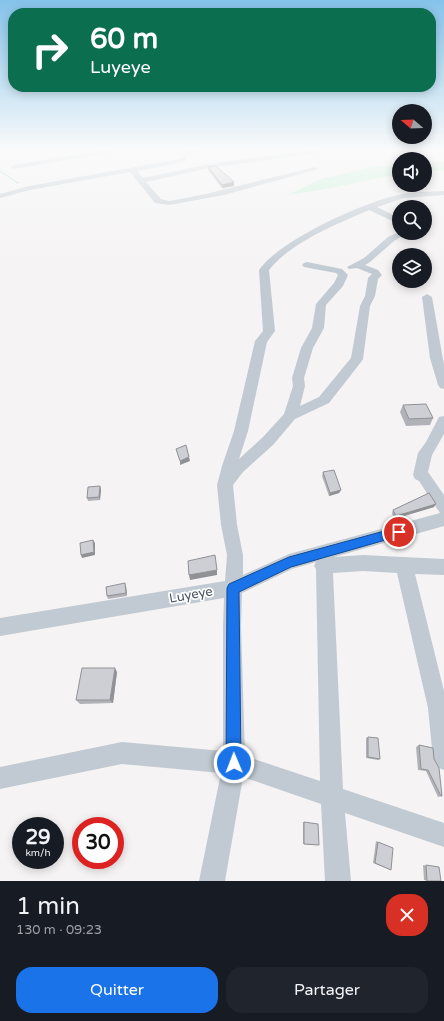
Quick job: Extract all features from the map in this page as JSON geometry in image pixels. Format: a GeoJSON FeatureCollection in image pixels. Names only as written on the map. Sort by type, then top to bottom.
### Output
{"type":"FeatureCollection","features":[{"type":"Feature","properties":{"kind":"street"},"geometry":{"type":"LineString","coordinates":[[0,196],[21,190]]}},
{"type":"Feature","properties":{"kind":"street"},"geometry":{"type":"LineString","coordinates":[[149,190],[158,201],[169,203],[233,190]]}},
{"type":"Feature","properties":{"kind":"street"},"geometry":{"type":"LineString","coordinates":[[212,881],[234,763],[233,588],[235,555],[229,525],[225,485],[229,466],[241,431],[261,340],[269,331],[263,271],[271,260],[319,231],[369,207],[400,197],[444,193]]}},
{"type":"Feature","properties":{"kind":"street"},"geometry":{"type":"LineString","coordinates":[[369,207],[392,218]]}},
{"type":"Feature","properties":{"kind":"street"},"geometry":{"type":"LineString","coordinates":[[334,270],[357,265],[367,260],[377,250],[392,240]]}},
{"type":"Feature","properties":{"kind":"street"},"geometry":{"type":"LineString","coordinates":[[290,416],[299,386],[298,378],[303,361],[312,336],[318,328],[321,304],[341,280],[342,273],[307,265]]}},
{"type":"Feature","properties":{"kind":"street"},"geometry":{"type":"LineString","coordinates":[[225,485],[231,476],[268,441],[290,416],[324,400],[357,359],[365,306],[370,296],[373,278],[377,275],[375,272],[357,265]]}},
{"type":"Feature","properties":{"kind":"street"},"geometry":{"type":"LineString","coordinates":[[427,297],[436,358],[444,385]]}},
{"type":"Feature","properties":{"kind":"street"},"geometry":{"type":"LineString","coordinates":[[444,420],[426,453],[420,475],[424,477],[444,508]]}},
{"type":"Feature","properties":{"kind":"street","name":"Luyeye"},"geometry":{"type":"LineString","coordinates":[[0,627],[233,588],[289,562],[323,559],[444,519]]}},
{"type":"Feature","properties":{"kind":"street"},"geometry":{"type":"LineString","coordinates":[[338,881],[332,797],[323,559],[363,563],[444,567]]}},
{"type":"Feature","properties":{"kind":"street"},"geometry":{"type":"LineString","coordinates":[[404,565],[438,708],[444,759]]}},
{"type":"Feature","properties":{"kind":"street"},"geometry":{"type":"LineString","coordinates":[[0,778],[122,753],[234,763],[444,835]]}},
{"type":"Feature","properties":{"kind":"green space"},"geometry":{"type":"Polygon","coordinates":[[[298,190],[318,190],[288,195],[298,190]]]}},
{"type":"Feature","properties":{"kind":"building"},"geometry":{"type":"Polygon","coordinates":[[[426,404],[433,418],[409,419],[403,405],[426,404]]]}},
{"type":"Feature","properties":{"kind":"building"},"geometry":{"type":"Polygon","coordinates":[[[186,445],[189,457],[180,461],[176,449],[186,445]]]}},
{"type":"Feature","properties":{"kind":"building"},"geometry":{"type":"Polygon","coordinates":[[[334,470],[341,490],[330,493],[323,472],[334,470]]]}},
{"type":"Feature","properties":{"kind":"building"},"geometry":{"type":"Polygon","coordinates":[[[100,486],[99,497],[87,498],[88,487],[100,486]]]}},
{"type":"Feature","properties":{"kind":"building"},"geometry":{"type":"Polygon","coordinates":[[[429,493],[436,504],[396,516],[393,510],[429,493]]]}},
{"type":"Feature","properties":{"kind":"building"},"geometry":{"type":"Polygon","coordinates":[[[93,540],[94,552],[81,555],[80,543],[93,540]]]}},
{"type":"Feature","properties":{"kind":"building"},"geometry":{"type":"Polygon","coordinates":[[[215,555],[217,570],[189,575],[188,561],[215,555]]]}},
{"type":"Feature","properties":{"kind":"building"},"geometry":{"type":"Polygon","coordinates":[[[125,583],[126,593],[107,596],[106,587],[125,583]]]}},
{"type":"Feature","properties":{"kind":"building"},"geometry":{"type":"Polygon","coordinates":[[[82,668],[115,668],[110,700],[76,700],[82,668]]]}},
{"type":"Feature","properties":{"kind":"building"},"geometry":{"type":"Polygon","coordinates":[[[368,737],[378,738],[380,759],[368,757],[368,737]]]}},
{"type":"Feature","properties":{"kind":"building"},"geometry":{"type":"Polygon","coordinates":[[[419,745],[433,748],[434,759],[439,768],[442,796],[428,770],[421,769],[419,745]]]}},
{"type":"Feature","properties":{"kind":"building"},"geometry":{"type":"Polygon","coordinates":[[[304,822],[318,824],[319,845],[304,844],[304,822]]]}},
{"type":"Feature","properties":{"kind":"building"},"geometry":{"type":"Polygon","coordinates":[[[378,842],[393,848],[391,870],[375,863],[378,842]]]}},
{"type":"Feature","properties":{"kind":"building"},"geometry":{"type":"Polygon","coordinates":[[[426,865],[439,867],[441,881],[427,881],[426,865]]]}},
{"type":"Feature","properties":{"kind":"route"},"geometry":{"type":"LineString","coordinates":[[234,763],[232,626],[233,588],[289,562],[399,532]]}}]}
